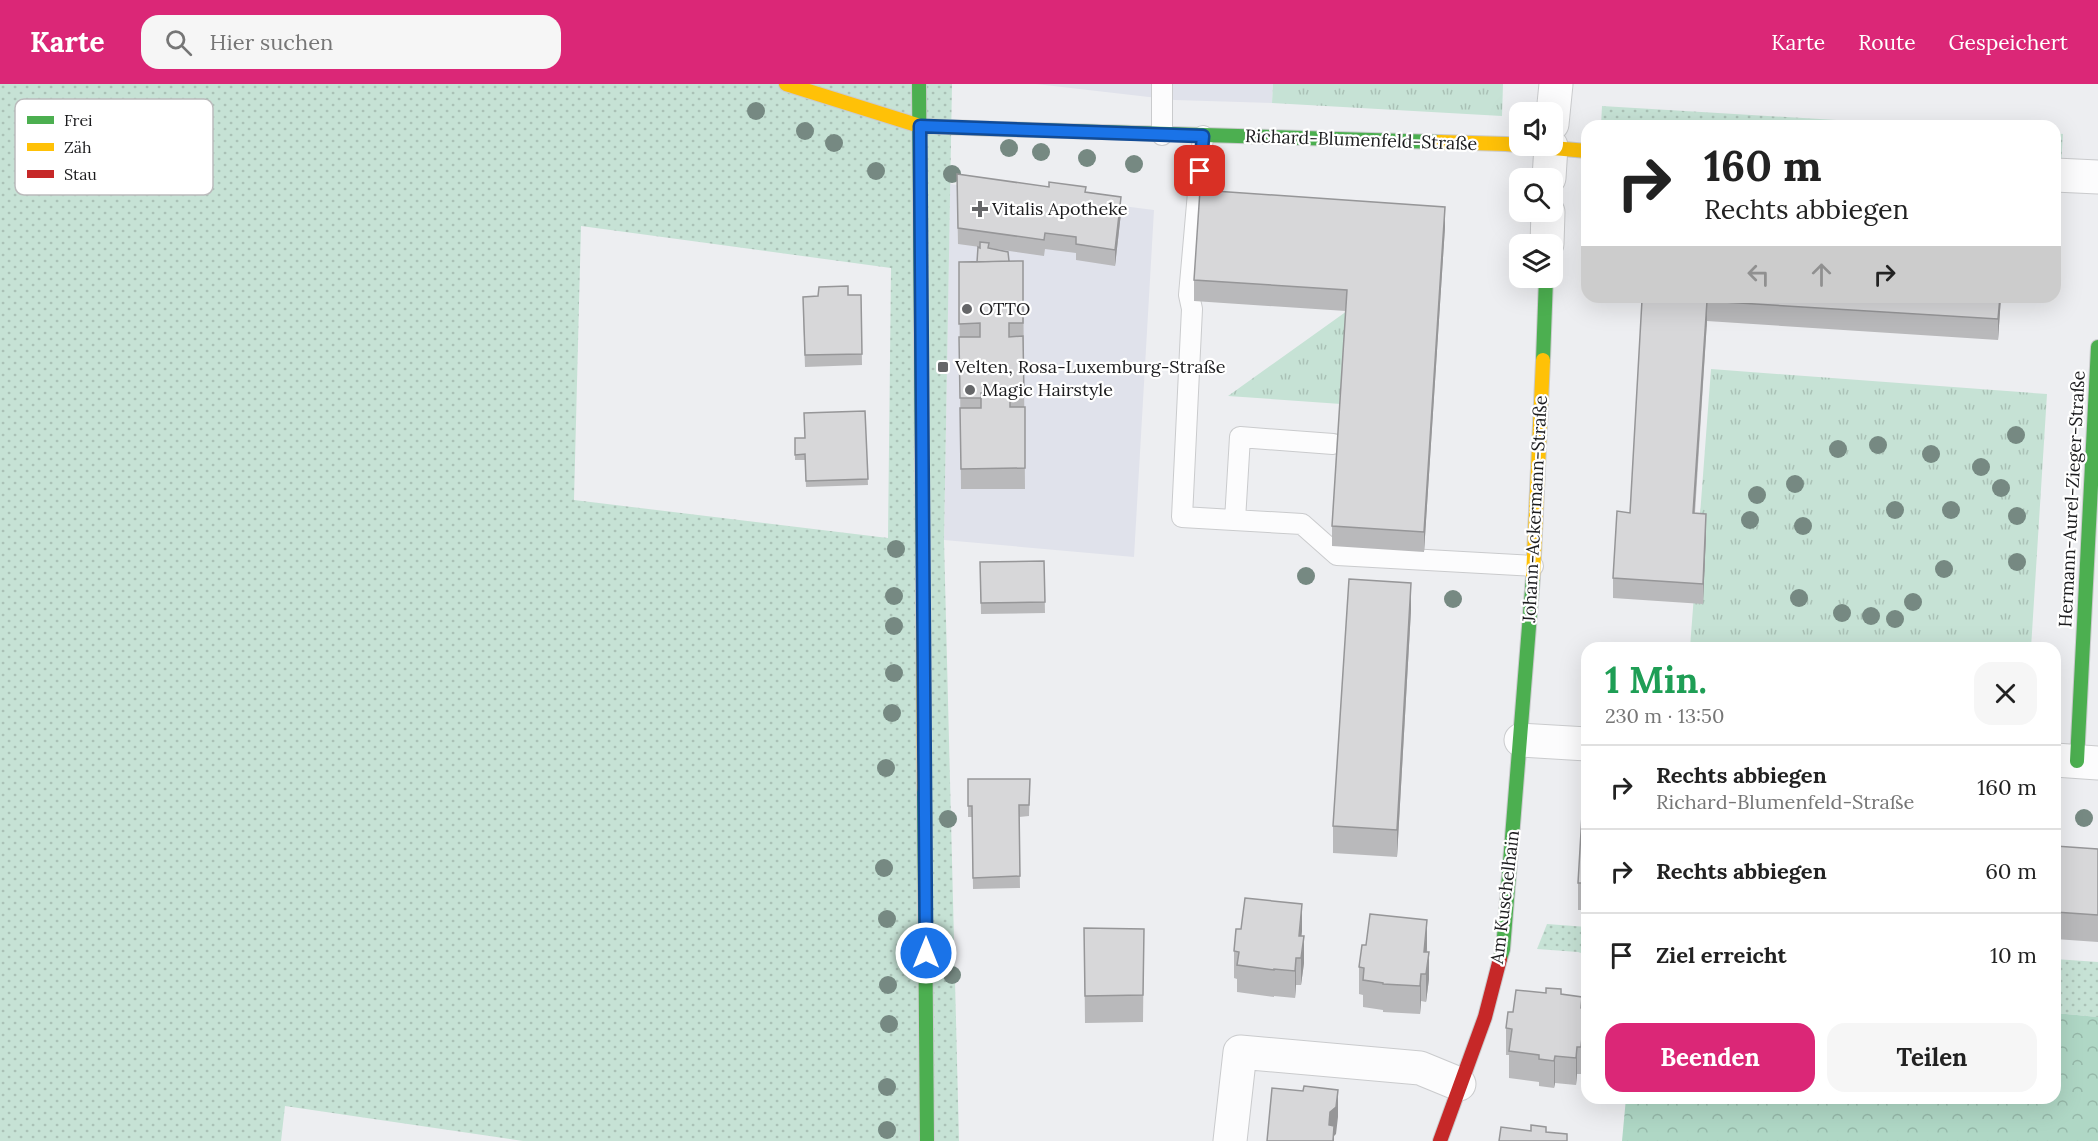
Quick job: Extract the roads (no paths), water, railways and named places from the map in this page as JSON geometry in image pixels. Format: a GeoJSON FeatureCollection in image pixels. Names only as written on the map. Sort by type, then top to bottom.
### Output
{"type":"FeatureCollection","features":[{"type":"Feature","properties":{"kind":"street","name":"Richard-Blumenfeld-Straße"},"geometry":{"type":"LineString","coordinates":[[786,84],[920,126],[1509,144]]}},
{"type":"Feature","properties":{"kind":"street"},"geometry":{"type":"LineString","coordinates":[[918,84],[927,1141]]}},
{"type":"Feature","properties":{"kind":"street"},"geometry":{"type":"LineString","coordinates":[[1555,102],[1556,84]]}},
{"type":"Feature","properties":{"kind":"street","name":"Richard-Blumenfeld-Straße"},"geometry":{"type":"LineString","coordinates":[[1563,150],[1581,151]]}},
{"type":"Feature","properties":{"kind":"street"},"geometry":{"type":"LineString","coordinates":[[2061,175],[2098,177]]}},
{"type":"Feature","properties":{"kind":"street","name":"Johann-Ackermann-Straße"},"geometry":{"type":"LineString","coordinates":[[1521,740],[1537,516],[1546,288]]}},
{"type":"Feature","properties":{"kind":"street","name":"Hermann-Aurel-Zieger-Straße"},"geometry":{"type":"LineString","coordinates":[[2077,761],[2098,347]]}},
{"type":"Feature","properties":{"kind":"street"},"geometry":{"type":"LineString","coordinates":[[1521,740],[1581,744]]}},
{"type":"Feature","properties":{"kind":"street","name":"Am Kuschelhain"},"geometry":{"type":"LineString","coordinates":[[1440,1141],[1485,1017],[1503,950],[1521,740]]}},
{"type":"Feature","properties":{"kind":"street"},"geometry":{"type":"LineString","coordinates":[[1230,1141],[1239,1052],[1420,1068],[1459,1084]]}},
{"type":"Feature","properties":{"kind":"lane"},"geometry":{"type":"LineString","coordinates":[[1162,84],[1162,135]]}},
{"type":"Feature","properties":{"kind":"lane"},"geometry":{"type":"LineString","coordinates":[[1203,136],[1189,295],[1192,309],[1182,517],[1302,524],[1337,555],[1533,566]]}},
{"type":"Feature","properties":{"kind":"lane"},"geometry":{"type":"LineString","coordinates":[[1235,520],[1240,437],[1333,444]]}},
{"type":"Feature","properties":{"kind":"place","name":"Vitalis Apotheke"},"geometry":{"type":"Point","coordinates":[980,209]}},
{"type":"Feature","properties":{"kind":"place","name":"OTTO"},"geometry":{"type":"Point","coordinates":[967,309]}},
{"type":"Feature","properties":{"kind":"place","name":"Velten, Rosa-Luxemburg-Straße"},"geometry":{"type":"Point","coordinates":[943,367]}},
{"type":"Feature","properties":{"kind":"place","name":"Magic Hairstyle"},"geometry":{"type":"Point","coordinates":[970,390]}}]}
